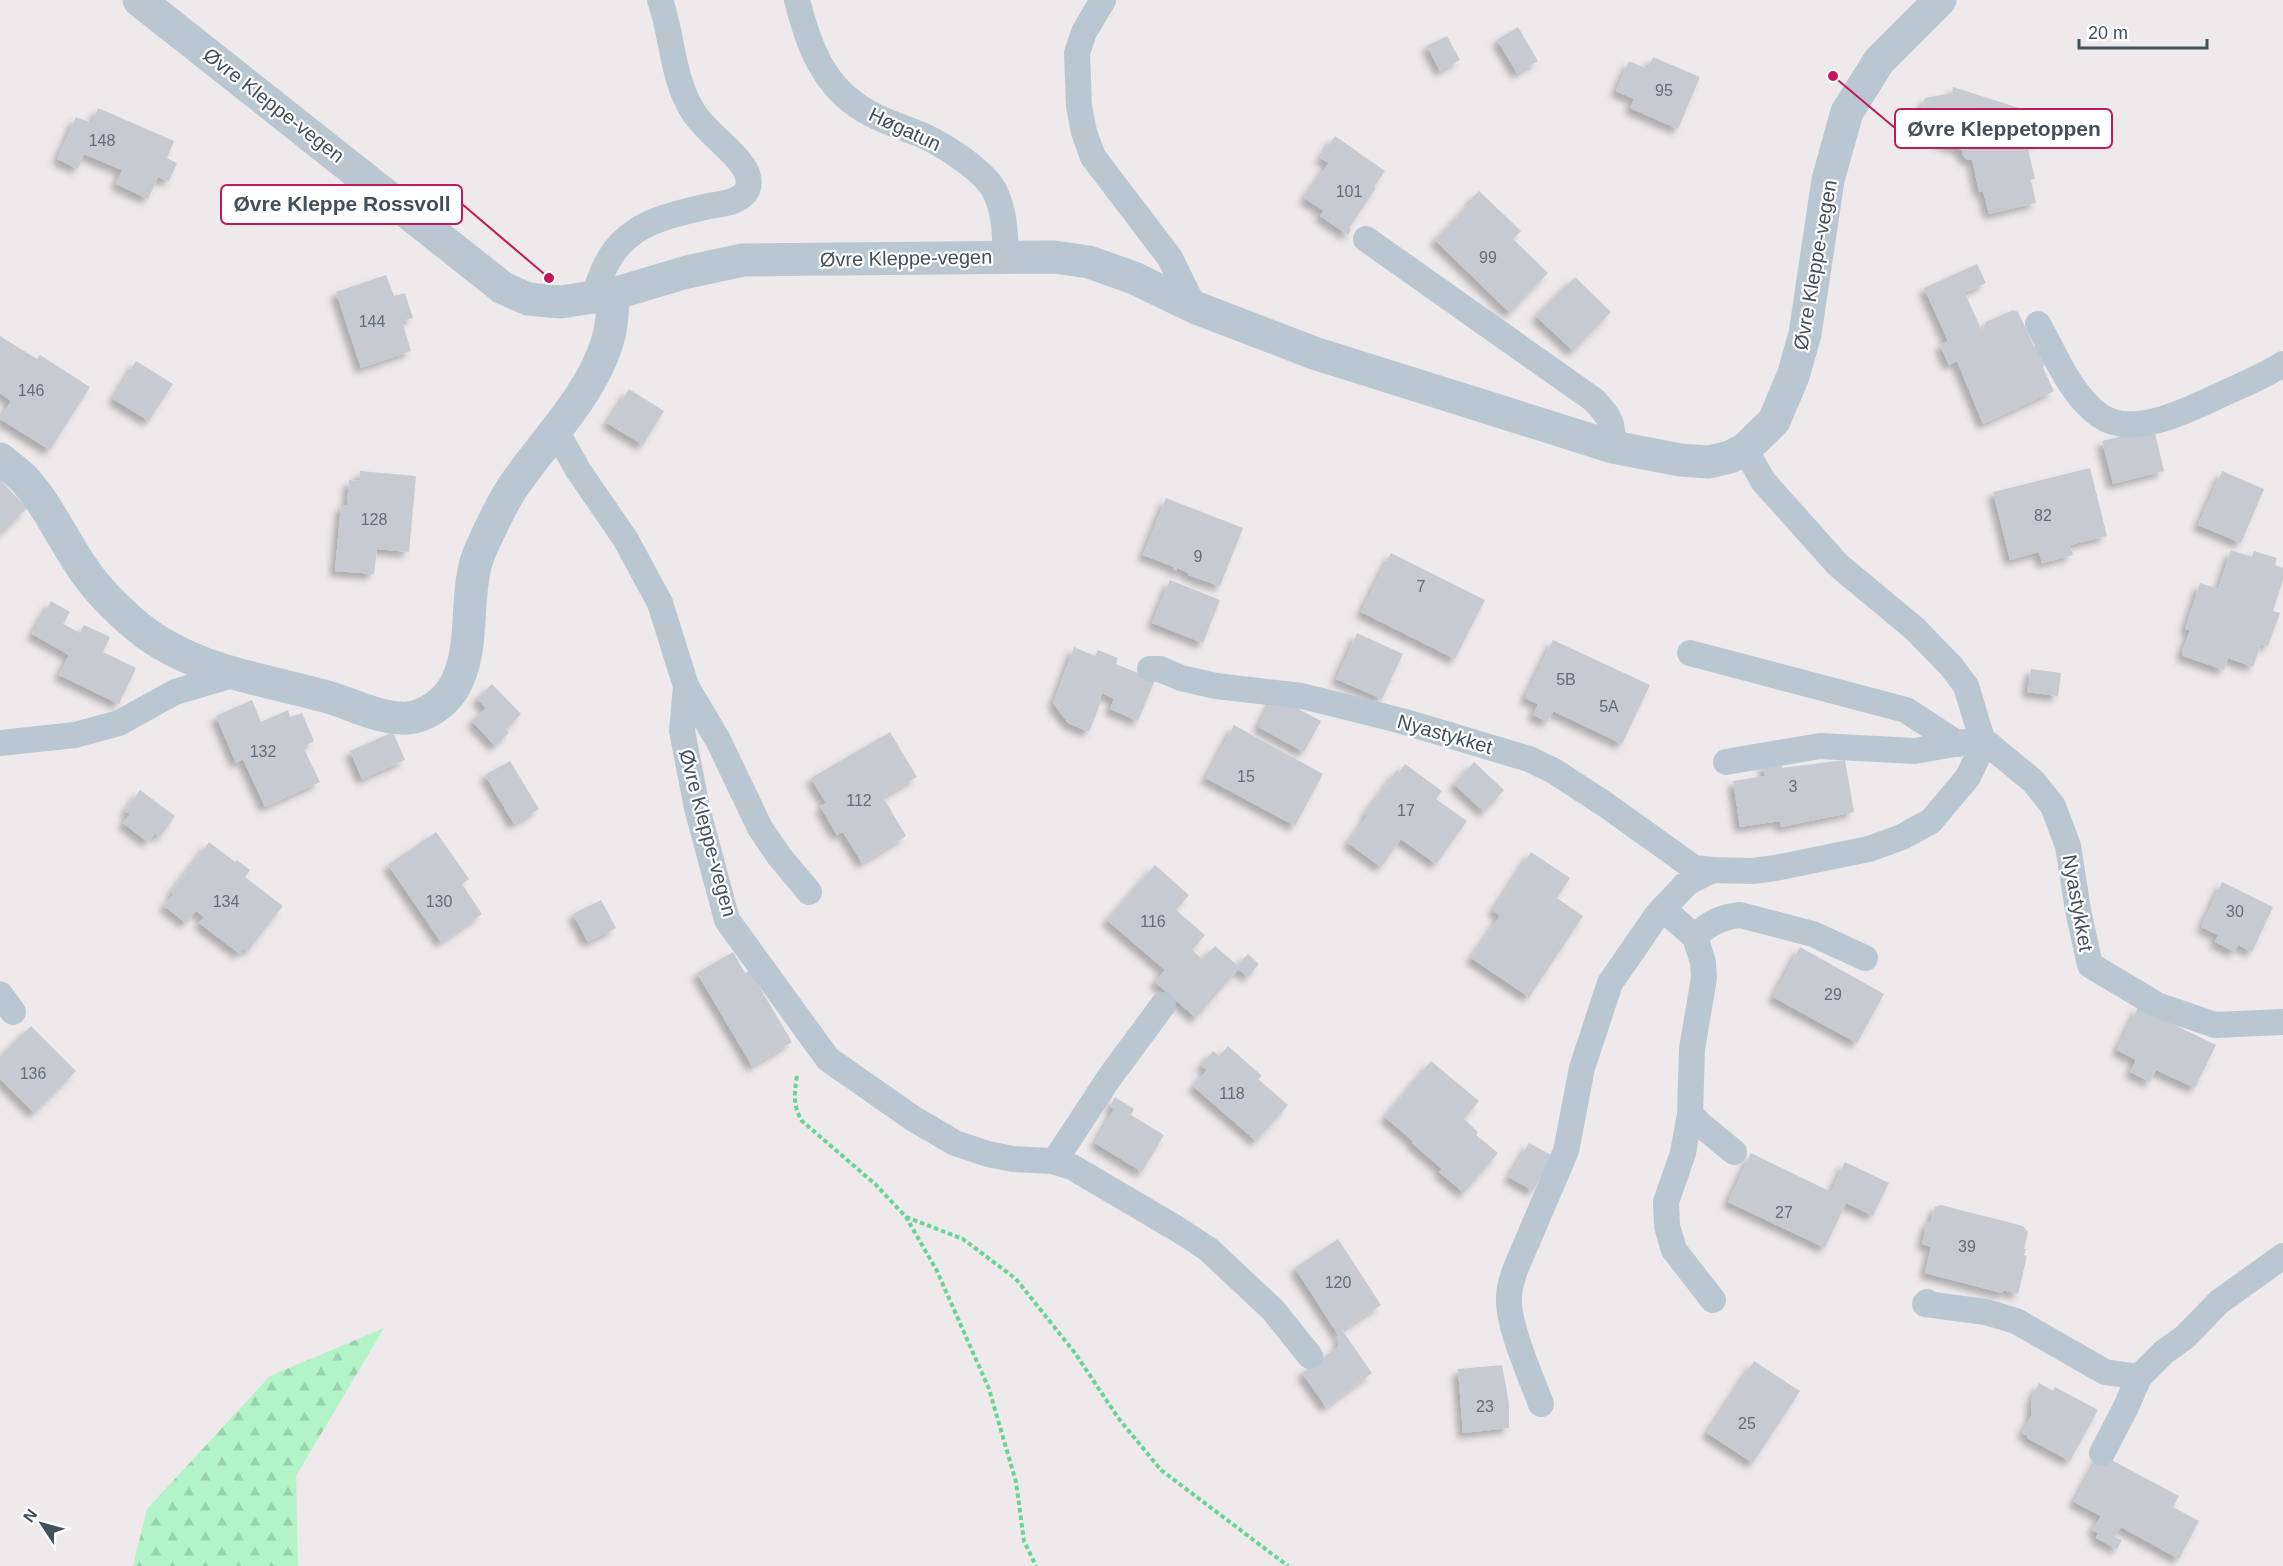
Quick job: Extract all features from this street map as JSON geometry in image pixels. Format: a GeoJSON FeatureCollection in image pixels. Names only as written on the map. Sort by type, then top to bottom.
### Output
{"type":"FeatureCollection","features":[{"type":"Feature","properties":{"kind":"street","name":"Øvre Kleppe-vegen"},"geometry":{"type":"LineString","coordinates":[[139,0],[503,288],[528,299],[561,302],[603,296],[687,272],[743,260],[1054,257],[1089,262],[1134,279],[1194,307],[1314,353],[1613,447],[1680,460],[1710,462],[1730,457],[1745,449],[1774,421],[1793,376],[1805,334],[1828,180],[1847,112],[1879,61],[1941,0]]}},
{"type":"Feature","properties":{"kind":"street"},"geometry":{"type":"LineString","coordinates":[[0,459],[23,478],[86,573],[140,629],[170,648],[201,663],[236,674],[384,715],[406,718],[423,715],[440,704],[453,688],[464,654],[474,570],[484,541],[515,483],[586,388],[607,344],[612,316],[603,296]]}},
{"type":"Feature","properties":{"kind":"lane"},"geometry":{"type":"LineString","coordinates":[[603,296],[599,275],[622,242],[637,229],[654,220],[671,215],[730,202],[743,195],[749,187],[744,167],[694,113],[682,90],[660,0]]}},
{"type":"Feature","properties":{"kind":"lane","name":"Høgatun"},"geometry":{"type":"LineString","coordinates":[[797,0],[806,35],[818,60],[845,96],[873,117],[923,136],[950,150],[976,171],[995,192],[1004,220],[1006,257]]}},
{"type":"Feature","properties":{"kind":"lane"},"geometry":{"type":"LineString","coordinates":[[1103,0],[1084,32],[1077,53],[1079,106],[1084,132],[1093,157],[1170,258],[1194,307]]}},
{"type":"Feature","properties":{"kind":"lane"},"geometry":{"type":"LineString","coordinates":[[1366,239],[1594,400],[1613,425],[1613,447]]}},
{"type":"Feature","properties":{"kind":"lane"},"geometry":{"type":"LineString","coordinates":[[2038,324],[2079,396],[2101,417],[2113,423],[2155,422],[2175,416],[2283,364]]}},
{"type":"Feature","properties":{"kind":"lane","name":"Øvre Kleppe-vegen"},"geometry":{"type":"LineString","coordinates":[[556,431],[578,470],[626,540],[660,603],[686,686],[718,740],[760,828],[779,856],[809,892]]}},
{"type":"Feature","properties":{"kind":"lane"},"geometry":{"type":"LineString","coordinates":[[1726,762],[1820,746],[1915,751],[1970,741],[1966,686],[1951,666],[1915,629],[1838,565],[1763,481],[1745,449]]}},
{"type":"Feature","properties":{"kind":"lane","name":"Nyastykket"},"geometry":{"type":"LineString","coordinates":[[1690,652],[1906,710],[1970,741],[2033,781],[2053,806],[2068,846],[2078,910],[2090,965],[2157,1005],[2215,1025],[2283,1022]]}},
{"type":"Feature","properties":{"kind":"lane","name":"Nyastykket"},"geometry":{"type":"LineString","coordinates":[[1150,669],[1160,669],[1181,678],[1216,686],[1302,696],[1402,721],[1529,759],[1554,771],[1606,805],[1694,868],[1712,870],[1753,871],[1775,868],[1869,849],[1902,837],[1931,821],[1948,804],[1968,777],[1977,758],[1970,741]]}},
{"type":"Feature","properties":{"kind":"lane"},"geometry":{"type":"LineString","coordinates":[[0,743],[75,735],[119,723],[174,692],[236,674]]}},
{"type":"Feature","properties":{"kind":"lane","name":"Øvre Kleppe-vegen"},"geometry":{"type":"LineString","coordinates":[[686,686],[682,731],[697,808],[727,920],[828,1059],[914,1119],[955,1143],[988,1154],[1013,1159],[1052,1161],[1072,1167],[1208,1249],[1273,1310],[1310,1356]]}},
{"type":"Feature","properties":{"kind":"lane"},"geometry":{"type":"LineString","coordinates":[[1541,1404],[1510,1317],[1510,1287],[1515,1270],[1566,1151],[1582,1068],[1610,983],[1663,909],[1687,883],[1712,870]]}},
{"type":"Feature","properties":{"kind":"lane"},"geometry":{"type":"LineString","coordinates":[[1663,909],[1695,937],[1704,962],[1704,978],[1692,1049],[1690,1114],[1683,1153],[1666,1202],[1666,1226],[1674,1250],[1713,1300]]}},
{"type":"Feature","properties":{"kind":"lane"},"geometry":{"type":"LineString","coordinates":[[1695,937],[1708,924],[1740,915],[1814,934],[1865,958]]}},
{"type":"Feature","properties":{"kind":"lane"},"geometry":{"type":"LineString","coordinates":[[1052,1161],[1056,1159],[1108,1078],[1163,1005]]}},
{"type":"Feature","properties":{"kind":"lane"},"geometry":{"type":"LineString","coordinates":[[1690,1114],[1734,1152]]}},
{"type":"Feature","properties":{"kind":"lane"},"geometry":{"type":"LineString","coordinates":[[2102,1453],[2139,1377],[2164,1352],[2185,1337],[2219,1302],[2283,1256]]}},
{"type":"Feature","properties":{"kind":"lane"},"geometry":{"type":"LineString","coordinates":[[1927,1302],[1925,1304],[1986,1312],[2016,1321],[2105,1372],[2139,1377]]}},
{"type":"Feature","properties":{"kind":"path"},"geometry":{"type":"LineString","coordinates":[[797,1067],[795,1109],[802,1121],[875,1184],[906,1217],[937,1271],[988,1389],[1016,1482],[1024,1541],[1036,1566]]}},
{"type":"Feature","properties":{"kind":"path"},"geometry":{"type":"LineString","coordinates":[[906,1217],[963,1239],[1016,1279],[1075,1353],[1119,1419],[1161,1470],[1288,1566]]}},
{"type":"Feature","properties":{"kind":"green space"},"geometry":{"type":"Polygon","coordinates":[[[384,1328],[296,1476],[298,1566],[133,1566],[147,1509],[270,1376],[384,1328]]]}},
{"type":"Feature","properties":{"kind":"building"},"geometry":{"type":"Polygon","coordinates":[[[1518,27],[1538,61],[1517,73],[1497,40],[1518,27]]]}},
{"type":"Feature","properties":{"kind":"building"},"geometry":{"type":"Polygon","coordinates":[[[1447,36],[1460,60],[1440,71],[1427,46],[1447,36]]]}},
{"type":"Feature","properties":{"kind":"building"},"geometry":{"type":"Polygon","coordinates":[[[1653,57],[1700,77],[1678,129],[1630,108],[1634,99],[1616,91],[1629,61],[1647,69],[1653,57]]]}},
{"type":"Feature","properties":{"kind":"building"},"geometry":{"type":"Polygon","coordinates":[[[1953,87],[2019,108],[2020,112],[2034,117],[2039,141],[2027,145],[2035,179],[2031,180],[2036,203],[1989,214],[1983,191],[1979,192],[1972,159],[1967,160],[1962,150],[1935,141],[1936,138],[1914,130],[1925,98],[1952,93],[1953,87]]]}},
{"type":"Feature","properties":{"kind":"building"},"geometry":{"type":"Polygon","coordinates":[[[98,108],[174,141],[167,158],[177,163],[169,181],[158,177],[148,199],[116,184],[122,170],[84,154],[78,169],[57,159],[76,117],[92,123],[98,108]]]}},
{"type":"Feature","properties":{"kind":"building"},"geometry":{"type":"Polygon","coordinates":[[[1335,136],[1385,171],[1349,228],[1351,229],[1348,235],[1320,216],[1324,211],[1304,198],[1329,163],[1320,158],[1335,136]]]}},
{"type":"Feature","properties":{"kind":"building"},"geometry":{"type":"Polygon","coordinates":[[[1479,191],[1521,231],[1513,239],[1548,273],[1510,313],[1435,240],[1479,191]]]}},
{"type":"Feature","properties":{"kind":"building"},"geometry":{"type":"Polygon","coordinates":[[[1977,264],[1986,283],[1965,293],[1982,331],[1986,322],[2013,310],[2018,312],[2034,346],[2041,350],[2046,360],[2043,368],[2054,391],[1983,424],[1957,361],[1949,365],[1940,345],[1948,341],[1924,288],[1977,264]]]}},
{"type":"Feature","properties":{"kind":"building"},"geometry":{"type":"Polygon","coordinates":[[[386,275],[394,296],[405,293],[413,318],[402,321],[411,351],[361,368],[336,292],[386,275]]]}},
{"type":"Feature","properties":{"kind":"building"},"geometry":{"type":"Polygon","coordinates":[[[1575,277],[1611,312],[1573,351],[1536,316],[1575,277]]]}},
{"type":"Feature","properties":{"kind":"building"},"geometry":{"type":"Polygon","coordinates":[[[0,336],[37,359],[40,355],[90,387],[50,450],[0,419],[11,401],[0,393],[0,336]]]}},
{"type":"Feature","properties":{"kind":"building"},"geometry":{"type":"Polygon","coordinates":[[[136,361],[173,384],[149,421],[113,399],[136,361]]]}},
{"type":"Feature","properties":{"kind":"building"},"geometry":{"type":"Polygon","coordinates":[[[629,389],[664,411],[643,445],[607,423],[629,389]]]}},
{"type":"Feature","properties":{"kind":"building"},"geometry":{"type":"Polygon","coordinates":[[[2154,429],[2164,471],[2113,484],[2102,441],[2154,429]]]}},
{"type":"Feature","properties":{"kind":"building"},"geometry":{"type":"Polygon","coordinates":[[[2090,468],[2107,536],[2070,545],[2073,555],[2042,563],[2039,552],[2010,560],[1993,492],[2090,468]]]}},
{"type":"Feature","properties":{"kind":"building"},"geometry":{"type":"Polygon","coordinates":[[[360,471],[416,476],[409,552],[377,549],[374,574],[335,571],[341,505],[347,505],[349,480],[359,481],[360,471]]]}},
{"type":"Feature","properties":{"kind":"building"},"geometry":{"type":"Polygon","coordinates":[[[2222,471],[2264,489],[2241,543],[2198,525],[2222,471]]]}},
{"type":"Feature","properties":{"kind":"building"},"geometry":{"type":"Polygon","coordinates":[[[0,480],[27,508],[0,535],[0,480]]]}},
{"type":"Feature","properties":{"kind":"building"},"geometry":{"type":"Polygon","coordinates":[[[1166,498],[1243,528],[1220,586],[1188,575],[1189,573],[1177,568],[1177,571],[1173,569],[1174,567],[1143,555],[1166,498]]]}},
{"type":"Feature","properties":{"kind":"building"},"geometry":{"type":"Polygon","coordinates":[[[2231,550],[2252,557],[2254,551],[2277,558],[2275,565],[2283,568],[2283,580],[2273,611],[2280,613],[2268,646],[2261,644],[2253,667],[2228,658],[2224,670],[2183,656],[2182,652],[2190,630],[2185,629],[2200,583],[2218,589],[2231,550]]]}},
{"type":"Feature","properties":{"kind":"building"},"geometry":{"type":"Polygon","coordinates":[[[1391,553],[1485,600],[1455,659],[1361,612],[1391,553]]]}},
{"type":"Feature","properties":{"kind":"building"},"geometry":{"type":"Polygon","coordinates":[[[1170,580],[1220,600],[1203,643],[1152,623],[1170,580]]]}},
{"type":"Feature","properties":{"kind":"building"},"geometry":{"type":"Polygon","coordinates":[[[51,601],[70,612],[63,624],[80,633],[84,625],[110,637],[103,652],[136,668],[119,704],[59,675],[69,655],[32,634],[51,601]]]}},
{"type":"Feature","properties":{"kind":"building"},"geometry":{"type":"Polygon","coordinates":[[[1357,633],[1403,654],[1382,699],[1336,679],[1357,633]]]}},
{"type":"Feature","properties":{"kind":"building"},"geometry":{"type":"Polygon","coordinates":[[[1553,640],[1650,685],[1622,744],[1553,711],[1548,722],[1533,715],[1538,704],[1525,698],[1553,640]]]}},
{"type":"Feature","properties":{"kind":"building"},"geometry":{"type":"Polygon","coordinates":[[[1074,647],[1095,656],[1098,650],[1118,658],[1116,664],[1155,680],[1138,721],[1110,709],[1114,699],[1102,693],[1099,701],[1101,702],[1089,732],[1068,723],[1053,703],[1074,647]]]}},
{"type":"Feature","properties":{"kind":"building"},"geometry":{"type":"Polygon","coordinates":[[[2031,669],[2061,673],[2058,696],[2027,692],[2031,669]]]}},
{"type":"Feature","properties":{"kind":"building"},"geometry":{"type":"Polygon","coordinates":[[[492,684],[521,714],[506,729],[509,733],[495,746],[472,721],[486,708],[477,699],[492,684]]]}},
{"type":"Feature","properties":{"kind":"building"},"geometry":{"type":"Polygon","coordinates":[[[1274,696],[1321,721],[1304,752],[1258,727],[1274,696]]]}},
{"type":"Feature","properties":{"kind":"building"},"geometry":{"type":"Polygon","coordinates":[[[252,700],[261,722],[288,710],[290,717],[302,713],[314,741],[303,747],[320,782],[265,807],[243,759],[236,763],[216,716],[252,700]]]}},
{"type":"Feature","properties":{"kind":"building"},"geometry":{"type":"Polygon","coordinates":[[[1234,725],[1323,774],[1295,826],[1206,778],[1234,725]]]}},
{"type":"Feature","properties":{"kind":"building"},"geometry":{"type":"Polygon","coordinates":[[[393,732],[405,760],[362,779],[350,751],[393,732]]]}},
{"type":"Feature","properties":{"kind":"building"},"geometry":{"type":"Polygon","coordinates":[[[890,732],[917,777],[883,797],[906,836],[862,863],[843,832],[837,835],[820,806],[826,803],[811,778],[890,732]]]}},
{"type":"Feature","properties":{"kind":"building"},"geometry":{"type":"Polygon","coordinates":[[[1845,760],[1854,812],[1781,827],[1780,821],[1740,827],[1733,781],[1765,776],[1763,765],[1781,762],[1782,768],[1845,760]]]}},
{"type":"Feature","properties":{"kind":"building"},"geometry":{"type":"Polygon","coordinates":[[[510,761],[539,809],[514,824],[485,775],[510,761]]]}},
{"type":"Feature","properties":{"kind":"building"},"geometry":{"type":"Polygon","coordinates":[[[1474,762],[1504,790],[1484,812],[1454,784],[1474,762]]]}},
{"type":"Feature","properties":{"kind":"building"},"geometry":{"type":"Polygon","coordinates":[[[1405,764],[1442,791],[1436,799],[1467,821],[1436,864],[1401,839],[1381,867],[1348,843],[1367,816],[1365,814],[1397,770],[1399,772],[1405,764]]]}},
{"type":"Feature","properties":{"kind":"building"},"geometry":{"type":"Polygon","coordinates":[[[140,790],[175,816],[160,837],[155,833],[148,842],[123,823],[130,814],[125,811],[140,790]]]}},
{"type":"Feature","properties":{"kind":"building"},"geometry":{"type":"Polygon","coordinates":[[[436,832],[469,879],[462,884],[482,914],[441,942],[388,865],[436,832]]]}},
{"type":"Feature","properties":{"kind":"building"},"geometry":{"type":"Polygon","coordinates":[[[209,842],[235,862],[237,860],[250,870],[245,877],[283,906],[248,951],[244,948],[240,954],[199,923],[204,917],[196,911],[186,923],[164,906],[174,894],[171,892],[209,842]]]}},
{"type":"Feature","properties":{"kind":"building"},"geometry":{"type":"Polygon","coordinates":[[[1531,852],[1570,878],[1557,898],[1583,916],[1529,997],[1471,958],[1500,916],[1493,910],[1531,852]]]}},
{"type":"Feature","properties":{"kind":"building"},"geometry":{"type":"Polygon","coordinates":[[[1155,865],[1189,895],[1176,910],[1205,935],[1192,950],[1202,959],[1215,946],[1237,965],[1248,954],[1259,964],[1248,977],[1238,969],[1196,1018],[1155,982],[1165,970],[1107,920],[1155,865]]]}},
{"type":"Feature","properties":{"kind":"building"},"geometry":{"type":"Polygon","coordinates":[[[2222,882],[2273,907],[2252,952],[2238,945],[2235,952],[2215,942],[2218,935],[2201,927],[2222,882]]]}},
{"type":"Feature","properties":{"kind":"building"},"geometry":{"type":"Polygon","coordinates":[[[601,900],[616,928],[588,942],[573,914],[601,900]]]}},
{"type":"Feature","properties":{"kind":"building"},"geometry":{"type":"Polygon","coordinates":[[[1800,947],[1884,994],[1857,1043],[1773,997],[1800,947]]]}},
{"type":"Feature","properties":{"kind":"building"},"geometry":{"type":"Polygon","coordinates":[[[733,952],[745,973],[750,971],[792,1042],[752,1066],[697,973],[733,952]]]}},
{"type":"Feature","properties":{"kind":"building"},"geometry":{"type":"Polygon","coordinates":[[[2138,1007],[2216,1045],[2195,1088],[2156,1070],[2150,1082],[2130,1072],[2136,1060],[2117,1050],[2138,1007]]]}},
{"type":"Feature","properties":{"kind":"building"},"geometry":{"type":"Polygon","coordinates":[[[31,1026],[76,1071],[34,1113],[0,1079],[0,1057],[31,1026]]]}},
{"type":"Feature","properties":{"kind":"building"},"geometry":{"type":"Polygon","coordinates":[[[1228,1046],[1262,1076],[1258,1079],[1288,1105],[1256,1141],[1193,1086],[1207,1070],[1201,1065],[1213,1051],[1219,1056],[1228,1046]]]}},
{"type":"Feature","properties":{"kind":"building"},"geometry":{"type":"Polygon","coordinates":[[[1431,1061],[1479,1101],[1464,1119],[1478,1132],[1476,1135],[1498,1153],[1464,1193],[1439,1172],[1442,1169],[1385,1117],[1431,1061]]]}},
{"type":"Feature","properties":{"kind":"building"},"geometry":{"type":"Polygon","coordinates":[[[1115,1097],[1134,1109],[1131,1115],[1164,1135],[1142,1172],[1095,1143],[1114,1109],[1110,1106],[1115,1097]]]}},
{"type":"Feature","properties":{"kind":"building"},"geometry":{"type":"Polygon","coordinates":[[[1529,1143],[1553,1156],[1533,1191],[1509,1177],[1529,1143]]]}},
{"type":"Feature","properties":{"kind":"building"},"geometry":{"type":"Polygon","coordinates":[[[1751,1153],[1831,1192],[1845,1162],[1889,1183],[1873,1216],[1846,1203],[1825,1248],[1728,1202],[1751,1153]]]}},
{"type":"Feature","properties":{"kind":"building"},"geometry":{"type":"Polygon","coordinates":[[[1941,1205],[2023,1226],[2028,1232],[2024,1249],[2026,1249],[2024,1255],[2027,1256],[2018,1294],[2003,1290],[2002,1293],[1925,1273],[1931,1247],[1922,1244],[1927,1222],[1930,1223],[1935,1207],[1941,1205]]]}},
{"type":"Feature","properties":{"kind":"building"},"geometry":{"type":"Polygon","coordinates":[[[1338,1239],[1381,1305],[1342,1330],[1372,1373],[1326,1407],[1302,1373],[1338,1347],[1340,1338],[1295,1268],[1338,1239]]]}},
{"type":"Feature","properties":{"kind":"building"},"geometry":{"type":"Polygon","coordinates":[[[1754,1361],[1800,1391],[1753,1463],[1707,1433],[1754,1361]]]}},
{"type":"Feature","properties":{"kind":"building"},"geometry":{"type":"Polygon","coordinates":[[[1502,1365],[1509,1403],[1509,1428],[1463,1433],[1458,1369],[1502,1365]]]}},
{"type":"Feature","properties":{"kind":"building"},"geometry":{"type":"Polygon","coordinates":[[[2039,1383],[2053,1391],[2055,1387],[2098,1410],[2070,1461],[2022,1433],[2031,1416],[2032,1397],[2039,1383]]]}},
{"type":"Feature","properties":{"kind":"building"},"geometry":{"type":"Polygon","coordinates":[[[2100,1454],[2179,1496],[2173,1507],[2199,1521],[2179,1559],[2121,1527],[2115,1537],[2122,1540],[2117,1549],[2096,1538],[2098,1533],[2092,1530],[2101,1516],[2074,1502],[2100,1454]]]}},
{"type":"Feature","properties":{"kind":"place","name":"Øvre Kleppetoppen"},"geometry":{"type":"Point","coordinates":[1833,76]}},
{"type":"Feature","properties":{"kind":"place","name":"Øvre Kleppe Rossvoll"},"geometry":{"type":"Point","coordinates":[549,278]}}]}
